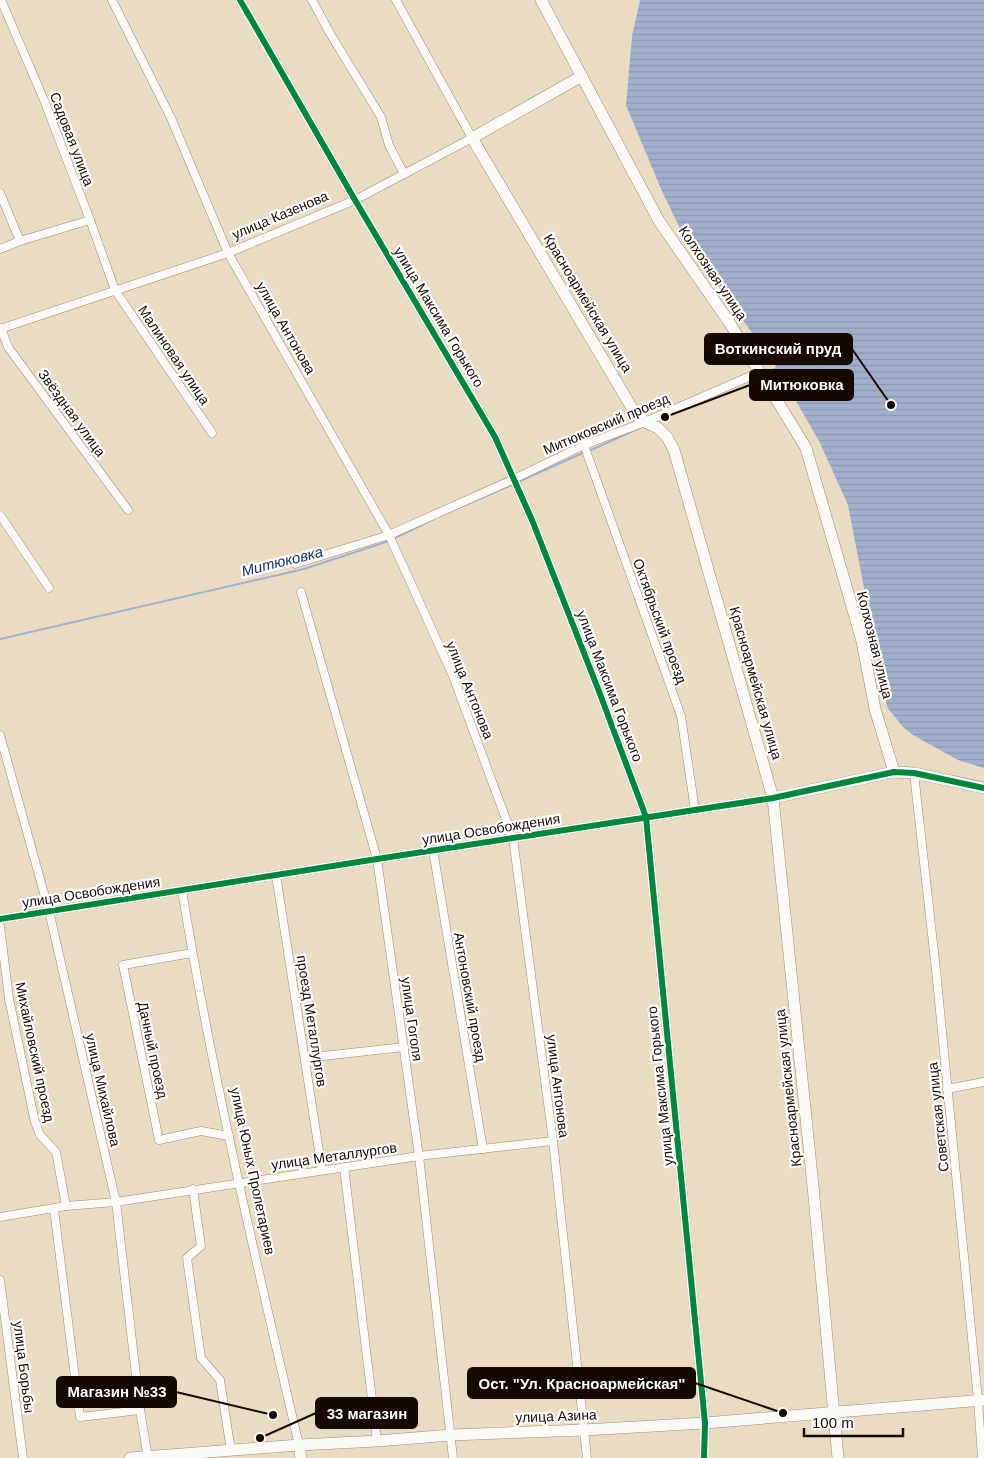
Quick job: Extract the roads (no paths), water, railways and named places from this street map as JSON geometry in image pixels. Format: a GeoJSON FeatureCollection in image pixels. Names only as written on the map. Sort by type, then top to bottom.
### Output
{"type":"FeatureCollection","features":[{"type":"Feature","properties":{"kind":"street","name":"Садовая улица"},"geometry":{"type":"LineString","coordinates":[[1,0],[44,100],[90,220],[114,290]]}},
{"type":"Feature","properties":{"kind":"street","name":"улица Антонова"},"geometry":{"type":"LineString","coordinates":[[112,0],[171,118],[228,253],[393,544],[453,676],[513,838],[553,1141],[587,1458]]}},
{"type":"Feature","properties":{"kind":"street","name":"улица Максима Горького"},"geometry":{"type":"LineString","coordinates":[[240,0],[495,437],[600,694],[646,817],[705,1423],[704,1458]]}},
{"type":"Feature","properties":{"kind":"street"},"geometry":{"type":"LineString","coordinates":[[312,0],[381,117],[389,146],[404,174]]}},
{"type":"Feature","properties":{"kind":"street","name":"Красноармейская улица"},"geometry":{"type":"LineString","coordinates":[[396,0],[472,138],[632,408],[645,422],[658,428],[674,450],[773,798],[813,1186],[838,1458]]}},
{"type":"Feature","properties":{"kind":"street","name":"Колхозная улица"},"geometry":{"type":"LineString","coordinates":[[541,0],[660,220],[729,322],[806,448],[862,641],[876,709],[894,772]]}},
{"type":"Feature","properties":{"kind":"street","name":"улица Казенова"},"geometry":{"type":"LineString","coordinates":[[1,328],[228,253],[355,200],[472,138],[582,76]]}},
{"type":"Feature","properties":{"kind":"street"},"geometry":{"type":"LineString","coordinates":[[0,193],[20,241]]}},
{"type":"Feature","properties":{"kind":"street"},"geometry":{"type":"LineString","coordinates":[[0,249],[90,220]]}},
{"type":"Feature","properties":{"kind":"street","name":"Малиновая улица"},"geometry":{"type":"LineString","coordinates":[[114,290],[212,433]]}},
{"type":"Feature","properties":{"kind":"street","name":"Звёздная улица"},"geometry":{"type":"LineString","coordinates":[[1,328],[8,347],[128,510]]}},
{"type":"Feature","properties":{"kind":"street","name":"Митюковский проезд"},"geometry":{"type":"LineString","coordinates":[[295,564],[389,536],[515,482],[584,445],[645,422],[760,372]]}},
{"type":"Feature","properties":{"kind":"street","name":"Октябрьский проезд"},"geometry":{"type":"LineString","coordinates":[[584,445],[681,716],[695,810]]}},
{"type":"Feature","properties":{"kind":"street"},"geometry":{"type":"LineString","coordinates":[[0,515],[49,588]]}},
{"type":"Feature","properties":{"kind":"street","name":"улица Гоголя"},"geometry":{"type":"LineString","coordinates":[[301,592],[377,859],[419,1156],[454,1458]]}},
{"type":"Feature","properties":{"kind":"street","name":"улица Михайлова"},"geometry":{"type":"LineString","coordinates":[[0,735],[49,911],[116,1202],[140,1410],[148,1457]]}},
{"type":"Feature","properties":{"kind":"street","name":"улица Освобождения"},"geometry":{"type":"LineString","coordinates":[[0,919],[773,798],[894,772],[914,773],[984,788]]}},
{"type":"Feature","properties":{"kind":"street","name":"Советская улица"},"geometry":{"type":"LineString","coordinates":[[914,773],[981,1400],[982,1458]]}},
{"type":"Feature","properties":{"kind":"street","name":"Антоновский проезд"},"geometry":{"type":"LineString","coordinates":[[432,850],[483,1148]]}},
{"type":"Feature","properties":{"kind":"street","name":"проезд Металлургов"},"geometry":{"type":"LineString","coordinates":[[276,875],[322,1170]]}},
{"type":"Feature","properties":{"kind":"street","name":"улица Юных Пролетариев"},"geometry":{"type":"LineString","coordinates":[[182,890],[192,953],[229,1136],[302,1458]]}},
{"type":"Feature","properties":{"kind":"street","name":"Михайловский проезд"},"geometry":{"type":"LineString","coordinates":[[0,926],[8,999],[35,1122],[40,1135],[56,1152],[66,1206]]}},
{"type":"Feature","properties":{"kind":"street","name":"Дачный проезд"},"geometry":{"type":"LineString","coordinates":[[192,953],[123,965],[159,1140],[201,1131],[229,1136]]}},
{"type":"Feature","properties":{"kind":"street"},"geometry":{"type":"LineString","coordinates":[[305,1058],[404,1047]]}},
{"type":"Feature","properties":{"kind":"street"},"geometry":{"type":"LineString","coordinates":[[948,1089],[984,1082]]}},
{"type":"Feature","properties":{"kind":"street","name":"улица Металлургов"},"geometry":{"type":"LineString","coordinates":[[0,1217],[66,1206],[116,1202],[419,1156],[553,1141]]}},
{"type":"Feature","properties":{"kind":"street"},"geometry":{"type":"LineString","coordinates":[[344,1168],[377,1441]]}},
{"type":"Feature","properties":{"kind":"street"},"geometry":{"type":"LineString","coordinates":[[193,1189],[201,1246],[187,1258],[201,1358],[220,1380],[231,1451]]}},
{"type":"Feature","properties":{"kind":"street"},"geometry":{"type":"LineString","coordinates":[[54,1209],[80,1417],[140,1410]]}},
{"type":"Feature","properties":{"kind":"street","name":"улица Борьбы"},"geometry":{"type":"LineString","coordinates":[[0,1280],[23,1458]]}},
{"type":"Feature","properties":{"kind":"street","name":"улица Азина"},"geometry":{"type":"LineString","coordinates":[[130,1458],[451,1435],[705,1423],[981,1400]]}},
{"type":"Feature","properties":{"kind":"water"},"geometry":{"type":"Polygon","coordinates":[[[640,0],[984,0],[984,768],[958,760],[913,735],[903,727],[887,707],[848,505],[819,441],[777,368],[685,239],[661,189],[626,105],[632,36],[640,0]]]}},
{"type":"Feature","properties":{"kind":"waterway","name":"Митюковка"},"geometry":{"type":"LineString","coordinates":[[765,373],[777,368]]}},
{"type":"Feature","properties":{"kind":"waterway","name":"Митюковка"},"geometry":{"type":"LineString","coordinates":[[589,451],[644,426]]}},
{"type":"Feature","properties":{"kind":"waterway","name":"Митюковка"},"geometry":{"type":"LineString","coordinates":[[518,482],[585,452]]}},
{"type":"Feature","properties":{"kind":"waterway","name":"Митюковка"},"geometry":{"type":"LineString","coordinates":[[447,513],[514,484]]}},
{"type":"Feature","properties":{"kind":"waterway","name":"Митюковка"},"geometry":{"type":"LineString","coordinates":[[393,539],[434,519]]}},
{"type":"Feature","properties":{"kind":"waterway","name":"Митюковка"},"geometry":{"type":"LineString","coordinates":[[0,639],[304,569],[389,541]]}},
{"type":"Feature","properties":{"kind":"place","name":"Воткинский пруд"},"geometry":{"type":"Point","coordinates":[891,405]}},
{"type":"Feature","properties":{"kind":"place","name":"Митюковка"},"geometry":{"type":"Point","coordinates":[665,417]}},
{"type":"Feature","properties":{"kind":"place","name":"Ост. \"Ул. Красноармейская\""},"geometry":{"type":"Point","coordinates":[783,1413]}},
{"type":"Feature","properties":{"kind":"place","name":"Магазин №33"},"geometry":{"type":"Point","coordinates":[273,1415]}},
{"type":"Feature","properties":{"kind":"place","name":"33 магазин"},"geometry":{"type":"Point","coordinates":[260,1438]}}]}
